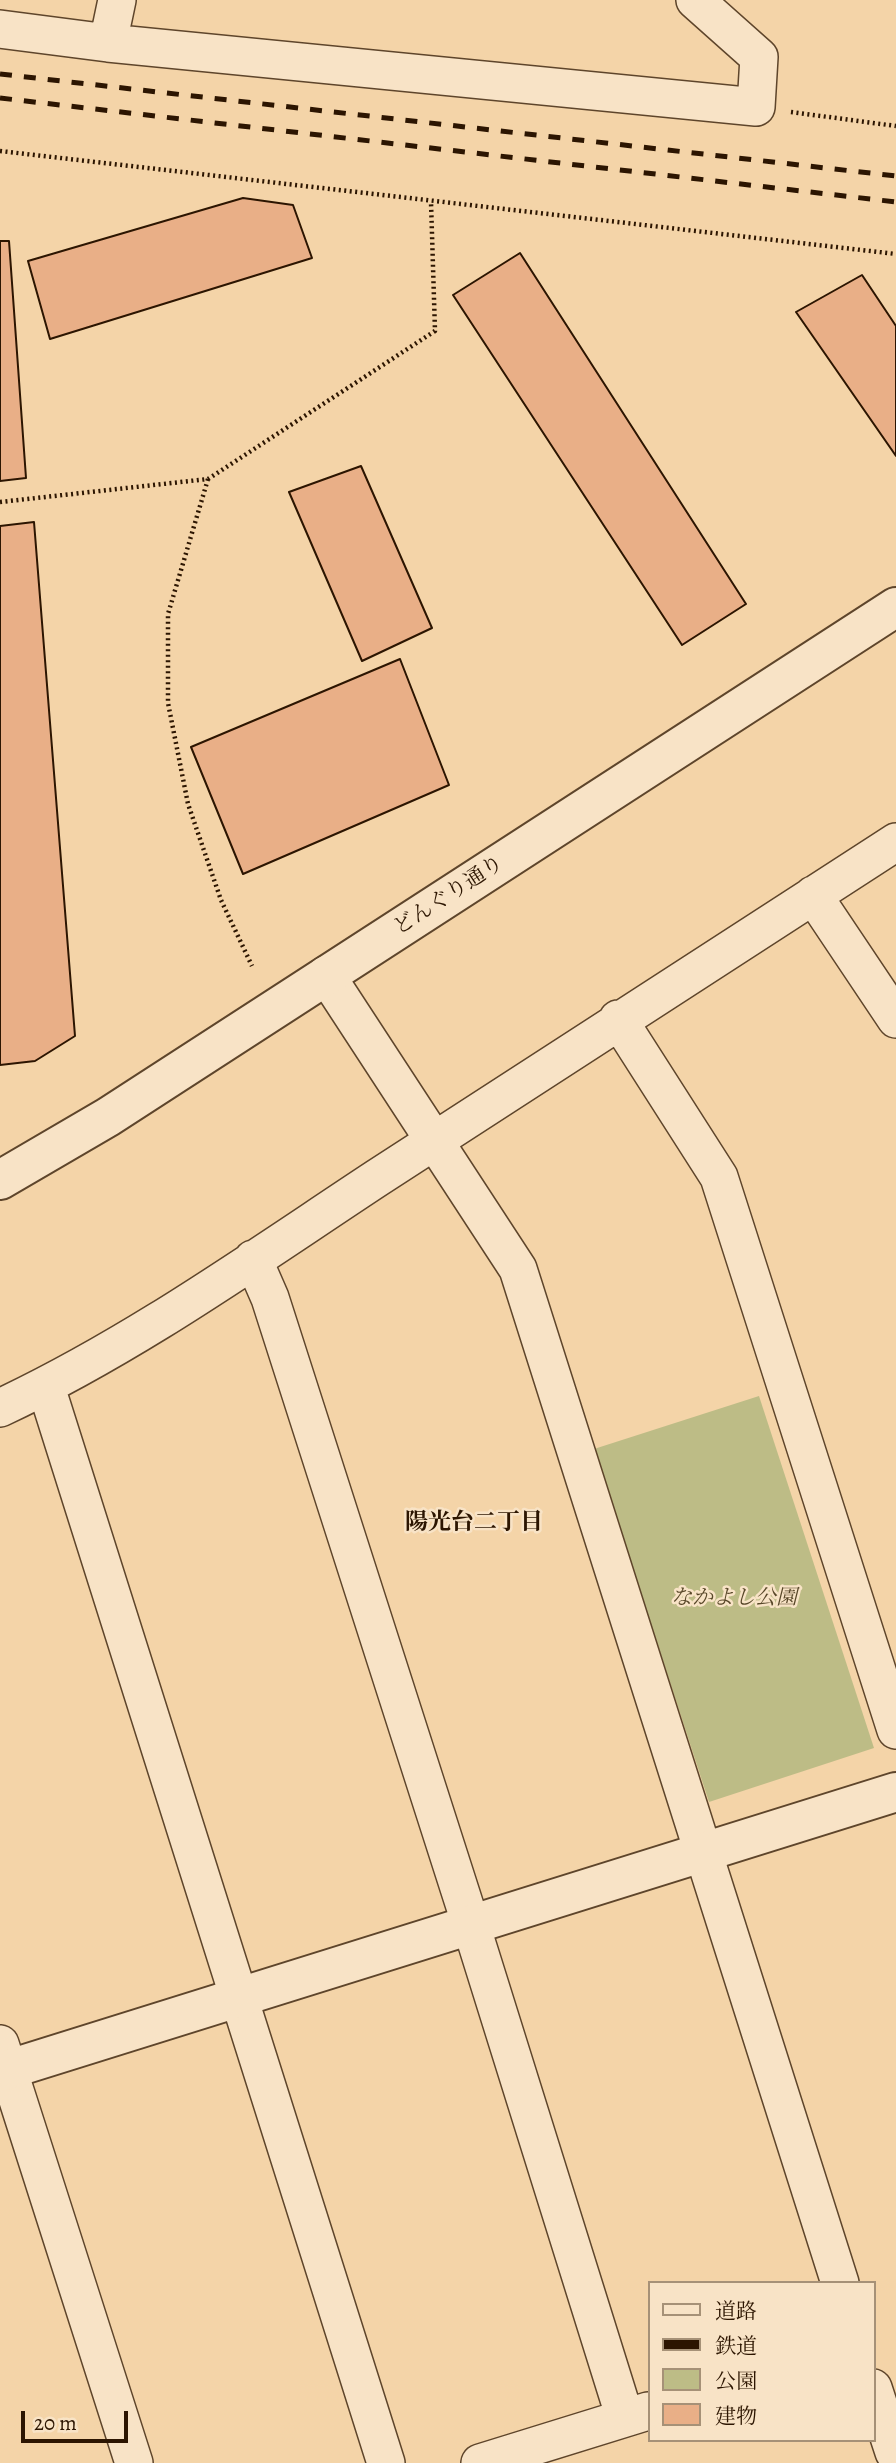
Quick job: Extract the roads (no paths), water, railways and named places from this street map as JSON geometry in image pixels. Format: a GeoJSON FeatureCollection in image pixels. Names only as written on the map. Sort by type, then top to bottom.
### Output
{"type":"FeatureCollection","features":[{"type":"Feature","properties":{"kind":"street"},"geometry":{"type":"LineString","coordinates":[[108,43],[117,0]]}},
{"type":"Feature","properties":{"kind":"street"},"geometry":{"type":"LineString","coordinates":[[0,29],[108,43],[756,107],[759,57],[695,0]]}},
{"type":"Feature","properties":{"kind":"street","name":"どんぐり通り"},"geometry":{"type":"LineString","coordinates":[[0,1180],[108,1116],[896,607]]}},
{"type":"Feature","properties":{"kind":"street"},"geometry":{"type":"LineString","coordinates":[[0,1408],[46,1387],[140,1334],[618,1019],[896,842]]}},
{"type":"Feature","properties":{"kind":"street"},"geometry":{"type":"LineString","coordinates":[[813,895],[896,1019]]}},
{"type":"Feature","properties":{"kind":"street"},"geometry":{"type":"LineString","coordinates":[[326,975],[436,1139],[518,1269],[839,2281]]}},
{"type":"Feature","properties":{"kind":"street"},"geometry":{"type":"LineString","coordinates":[[618,1019],[719,1177],[896,1730]]}},
{"type":"Feature","properties":{"kind":"street"},"geometry":{"type":"LineString","coordinates":[[253,1259],[270,1298],[471,1926],[637,2414],[480,2463]]}},
{"type":"Feature","properties":{"kind":"street"},"geometry":{"type":"LineString","coordinates":[[46,1387],[386,2463]]}},
{"type":"Feature","properties":{"kind":"street"},"geometry":{"type":"LineString","coordinates":[[134,2463],[3,2062],[239,1998],[896,1792]]}},
{"type":"Feature","properties":{"kind":"street"},"geometry":{"type":"LineString","coordinates":[[875,2394],[895,2454]]}},
{"type":"Feature","properties":{"kind":"railway"},"geometry":{"type":"LineString","coordinates":[[0,74],[896,176]]}},
{"type":"Feature","properties":{"kind":"railway"},"geometry":{"type":"LineString","coordinates":[[0,98],[896,202]]}},
{"type":"Feature","properties":{"kind":"district","name":"陽光台二丁目"},"geometry":{"type":"Point","coordinates":[474,1523]}},
{"type":"Feature","properties":{"kind":"park label","name":"なかよし公園"},"geometry":{"type":"Point","coordinates":[734,1599]}}]}
